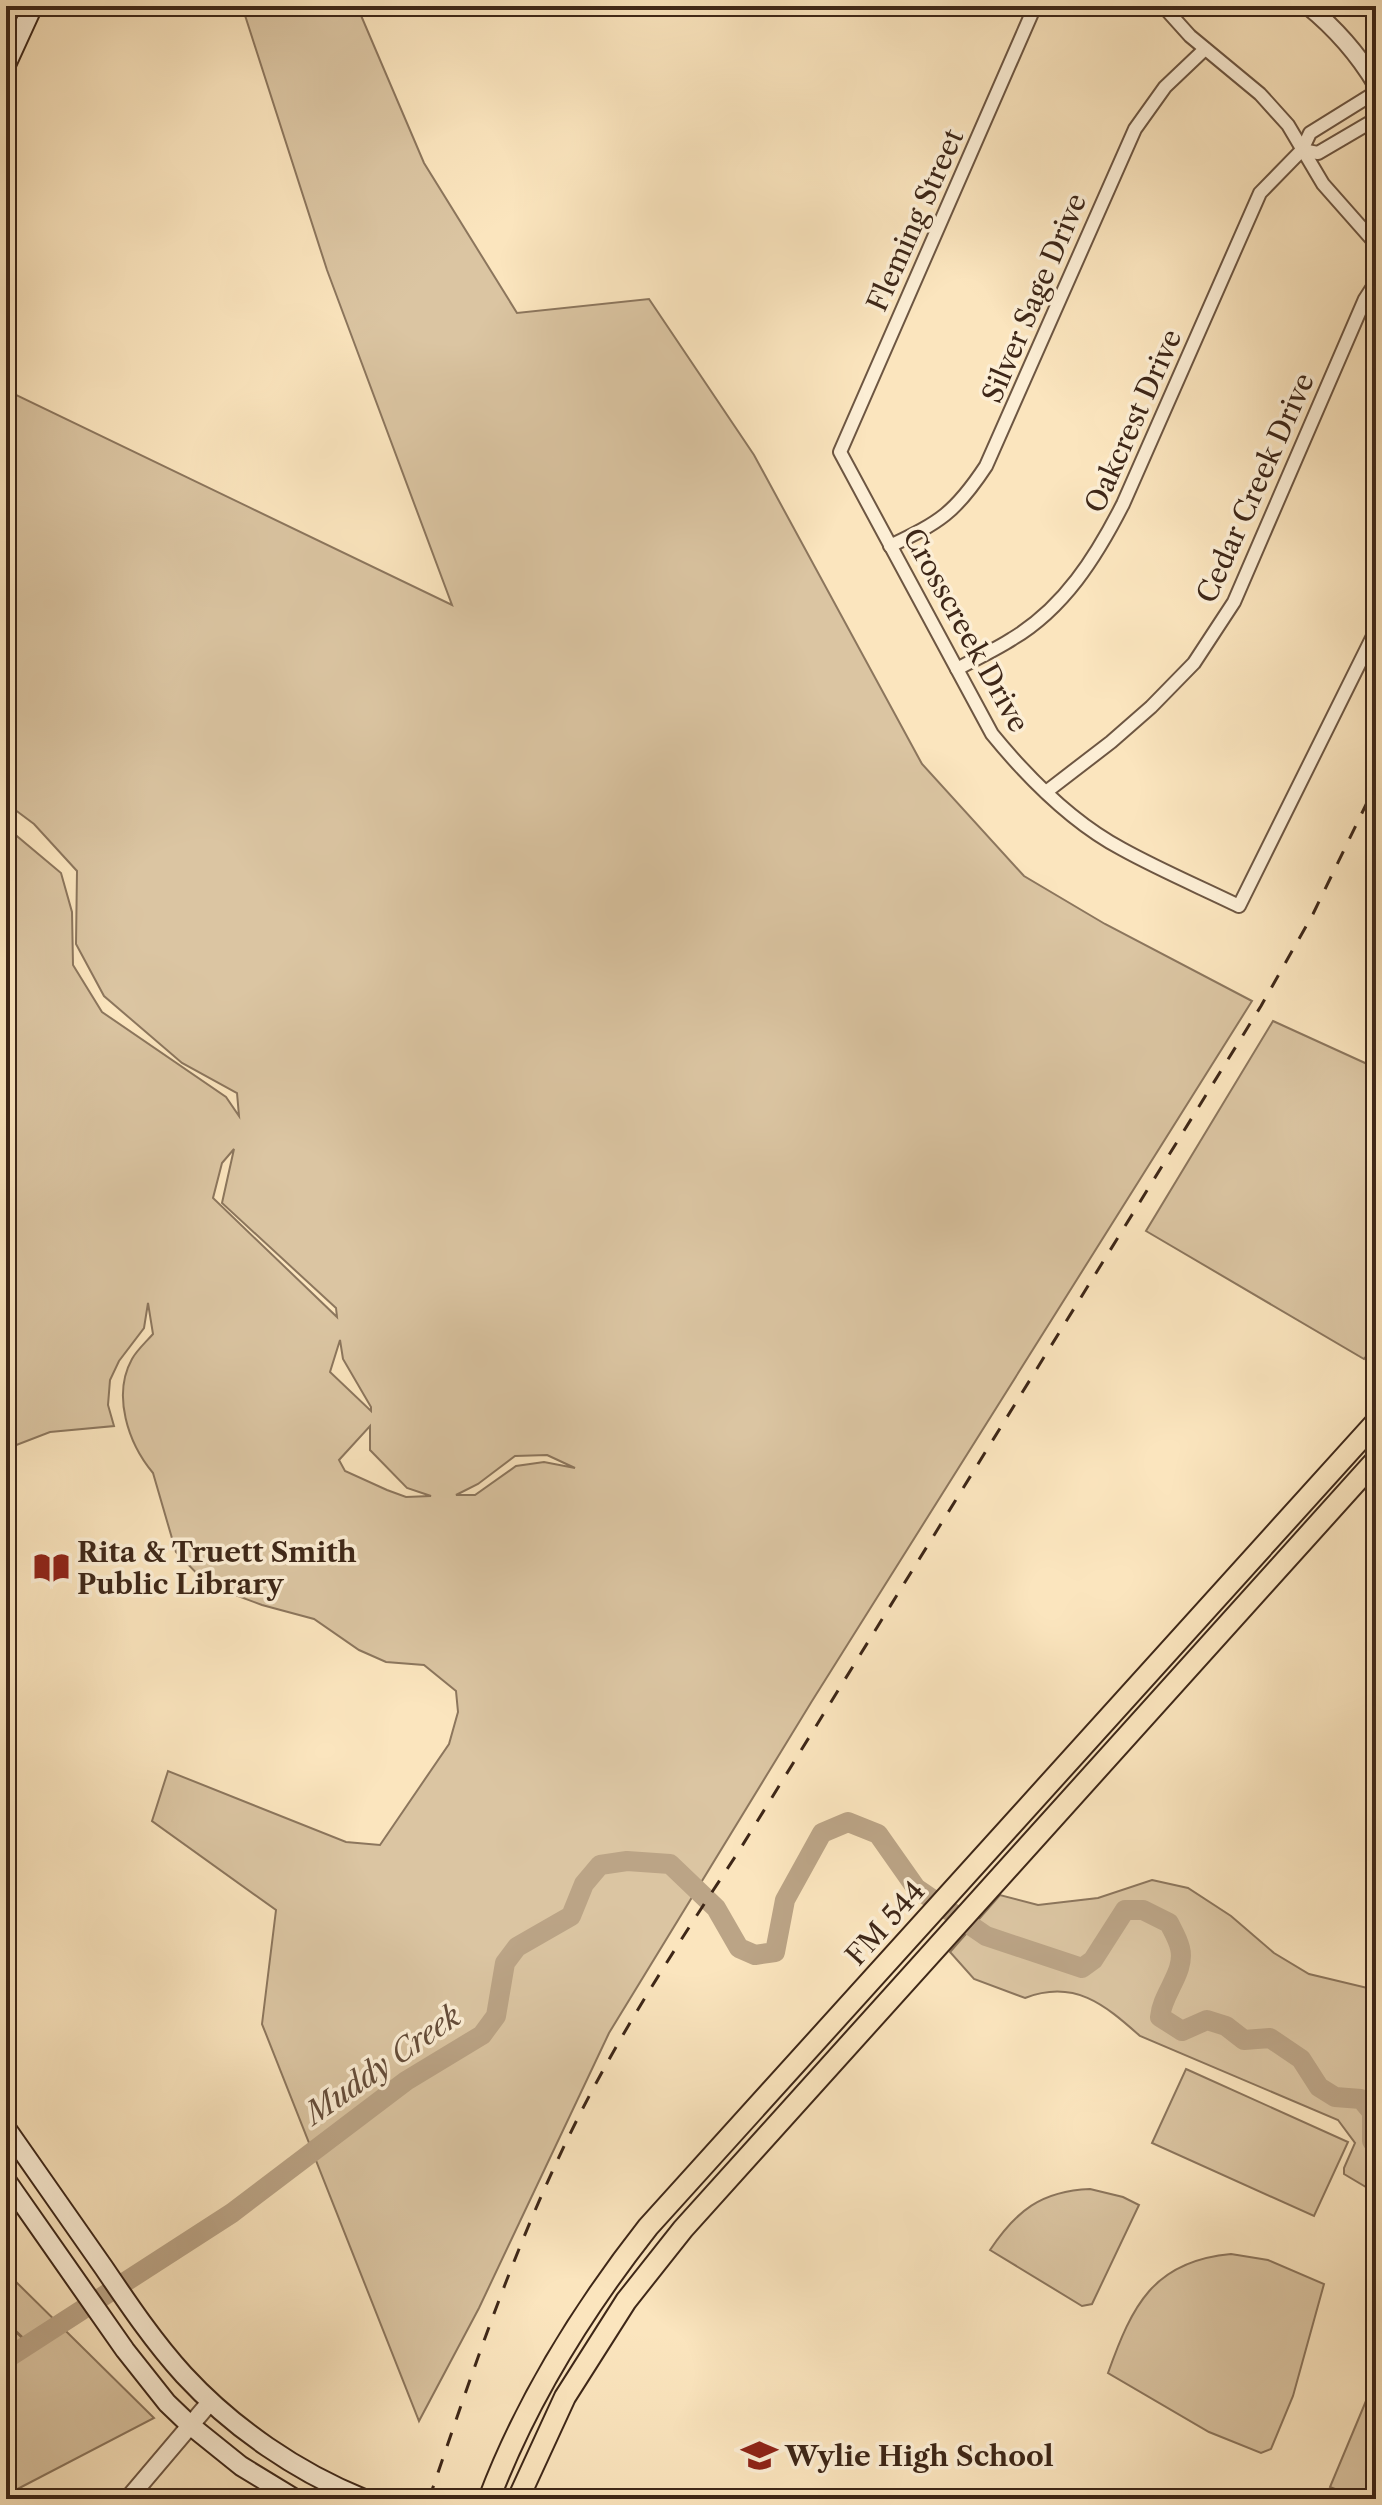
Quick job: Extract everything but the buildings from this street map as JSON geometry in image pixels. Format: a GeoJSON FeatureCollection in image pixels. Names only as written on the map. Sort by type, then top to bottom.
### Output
{"type":"FeatureCollection","features":[{"type":"Feature","properties":{"kind":"main road"},"geometry":{"type":"LineString","coordinates":[[6,17],[11,6]]}},
{"type":"Feature","properties":{"kind":"main road"},"geometry":{"type":"LineString","coordinates":[[8,56],[33,6]]}},
{"type":"Feature","properties":{"kind":"main road","name":"FM 544"},"geometry":{"type":"LineString","coordinates":[[489,2499],[529,2407],[586,2311],[648,2227],[1376,1422]]}},
{"type":"Feature","properties":{"kind":"main road","name":"FM 544"},"geometry":{"type":"LineString","coordinates":[[518,2499],[565,2397],[609,2326],[683,2229],[1376,1460]]}},
{"type":"Feature","properties":{"kind":"main road"},"geometry":{"type":"LineString","coordinates":[[1260,1551],[1278,1569]]}},
{"type":"Feature","properties":{"kind":"main road"},"geometry":{"type":"LineString","coordinates":[[6,2128],[164,2352],[211,2401],[279,2454],[317,2477],[364,2499]]}},
{"type":"Feature","properties":{"kind":"main road"},"geometry":{"type":"LineString","coordinates":[[712,2155],[733,2174]]}},
{"type":"Feature","properties":{"kind":"main road"},"geometry":{"type":"LineString","coordinates":[[6,2180],[146,2377],[190,2425],[241,2466],[295,2499]]}},
{"type":"Feature","properties":{"kind":"street","name":"Fleming Street"},"geometry":{"type":"LineString","coordinates":[[840,452],[1035,6]]}},
{"type":"Feature","properties":{"kind":"street"},"geometry":{"type":"LineString","coordinates":[[1163,6],[1190,36],[1260,94],[1288,125],[1323,184],[1376,244]]}},
{"type":"Feature","properties":{"kind":"street"},"geometry":{"type":"LineString","coordinates":[[1308,6],[1341,37],[1376,84]]}},
{"type":"Feature","properties":{"kind":"street","name":"Silver Sage Drive"},"geometry":{"type":"LineString","coordinates":[[890,546],[938,523],[966,496],[986,466],[1135,129],[1165,87],[1205,49]]}},
{"type":"Feature","properties":{"kind":"street","name":"Oakcrest Drive"},"geometry":{"type":"LineString","coordinates":[[957,669],[1015,638],[1049,610],[1078,580],[1101,547],[1123,504],[1260,193],[1302,150],[1310,133],[1376,92]]}},
{"type":"Feature","properties":{"kind":"street"},"geometry":{"type":"LineString","coordinates":[[1302,150],[1318,153],[1376,119]]}},
{"type":"Feature","properties":{"kind":"street","name":"Cedar Creek Drive"},"geometry":{"type":"LineString","coordinates":[[1046,792],[1151,707],[1194,663],[1234,602],[1365,299],[1376,282]]}},
{"type":"Feature","properties":{"kind":"street","name":"Crosscreek Drive"},"geometry":{"type":"LineString","coordinates":[[840,452],[992,734],[1022,771],[1067,811],[1119,848],[1239,906],[1376,630]]}},
{"type":"Feature","properties":{"kind":"street"},"geometry":{"type":"LineString","coordinates":[[128,2499],[211,2401]]}},
{"type":"Feature","properties":{"kind":"shaded area"},"geometry":{"type":"Polygon","coordinates":[[[242,6],[357,6],[424,163],[517,313],[649,299],[754,455],[922,764],[1024,876],[1105,924],[1252,1001],[812,1701],[609,2033],[479,2308],[419,2421],[262,2024],[276,1910],[152,1821],[168,1771],[346,1842],[380,1845],[449,1744],[458,1712],[456,1691],[424,1665],[386,1662],[359,1650],[314,1619],[262,1605],[208,1585],[176,1552],[153,1473],[136,1448],[123,1403],[126,1373],[132,1359],[153,1334],[148,1303],[144,1328],[119,1361],[110,1380],[108,1405],[114,1426],[50,1432],[6,1449],[6,827],[61,873],[72,912],[73,965],[102,1012],[226,1097],[239,1116],[237,1093],[182,1063],[104,996],[76,944],[77,871],[34,824],[6,803],[6,390],[452,605],[327,270],[242,6]],[[234,1149],[222,1163],[213,1198],[337,1317],[336,1308],[222,1203],[234,1149]],[[340,1340],[330,1372],[371,1411],[343,1359],[340,1340]],[[370,1426],[339,1460],[345,1471],[387,1490],[406,1497],[431,1496],[407,1488],[370,1450],[370,1426]],[[547,1455],[515,1456],[478,1484],[456,1495],[475,1495],[516,1466],[544,1462],[575,1468],[547,1455]]]}},
{"type":"Feature","properties":{"kind":"shaded area"},"geometry":{"type":"Polygon","coordinates":[[[1273,1021],[1376,1068],[1376,1345],[1364,1359],[1146,1231],[1273,1021]]]}},
{"type":"Feature","properties":{"kind":"shaded area"},"geometry":{"type":"Polygon","coordinates":[[[1152,1880],[1188,1888],[1231,1916],[1274,1953],[1309,1974],[1376,1990],[1376,2193],[1344,2174],[1355,2143],[1338,2120],[1140,2036],[1114,2014],[1087,1998],[1059,1991],[1025,1998],[974,1979],[950,1952],[1000,1895],[1038,1905],[1098,1898],[1152,1880]]]}},
{"type":"Feature","properties":{"kind":"shaded area"},"geometry":{"type":"Polygon","coordinates":[[[1186,2069],[1348,2142],[1314,2216],[1152,2143],[1186,2069]]]}},
{"type":"Feature","properties":{"kind":"shaded area"},"geometry":{"type":"Polygon","coordinates":[[[1090,2189],[1123,2197],[1139,2205],[1092,2304],[1082,2306],[990,2250],[1010,2224],[1031,2206],[1057,2194],[1090,2189]]]}},
{"type":"Feature","properties":{"kind":"shaded area"},"geometry":{"type":"Polygon","coordinates":[[[1231,2254],[1268,2260],[1324,2284],[1293,2396],[1271,2449],[1261,2453],[1209,2432],[1108,2373],[1126,2327],[1149,2291],[1182,2266],[1204,2258],[1231,2254]]]}},
{"type":"Feature","properties":{"kind":"shaded area"},"geometry":{"type":"Polygon","coordinates":[[[6,2272],[154,2418],[6,2495],[6,2272]]]}},
{"type":"Feature","properties":{"kind":"shaded area"},"geometry":{"type":"Polygon","coordinates":[[[1376,2377],[1376,2499],[1359,2499],[1330,2487],[1376,2377]]]}},
{"type":"Feature","properties":{"kind":"waterway","name":"Muddy Creek"},"geometry":{"type":"LineString","coordinates":[[6,2359],[232,2213],[406,2081],[482,2035],[496,2016],[505,1963],[517,1947],[571,1916],[584,1884],[600,1865],[627,1861],[670,1864],[716,1908],[739,1948],[755,1955],[775,1952],[785,1900],[822,1833],[848,1822],[878,1834],[916,1888],[986,1936],[1082,1968],[1093,1960],[1125,1910],[1143,1910],[1169,1923],[1178,1941],[1181,1957],[1160,2017],[1182,2031],[1207,2020],[1226,2026],[1244,2040],[1270,2038],[1301,2059],[1319,2087],[1335,2097],[1361,2099],[1372,2112],[1372,2141],[1376,2146]]}},
{"type":"Feature","properties":{"kind":"waterway"},"geometry":{"type":"LineString","coordinates":[[6,2322],[29,2344]]}},
{"type":"Feature","properties":{"kind":"railway"},"geometry":{"type":"LineString","coordinates":[[429,2499],[493,2315],[529,2225],[569,2136],[607,2063],[648,1992],[737,1854],[1261,1006],[1313,914],[1376,784]]}},
{"type":"Feature","properties":{"kind":"place","name":"Rita & Truett Smith Public Library"},"geometry":{"type":"Point","coordinates":[51,1568]}},
{"type":"Feature","properties":{"kind":"place","name":"Wylie High School"},"geometry":{"type":"Point","coordinates":[759,2456]}}]}
